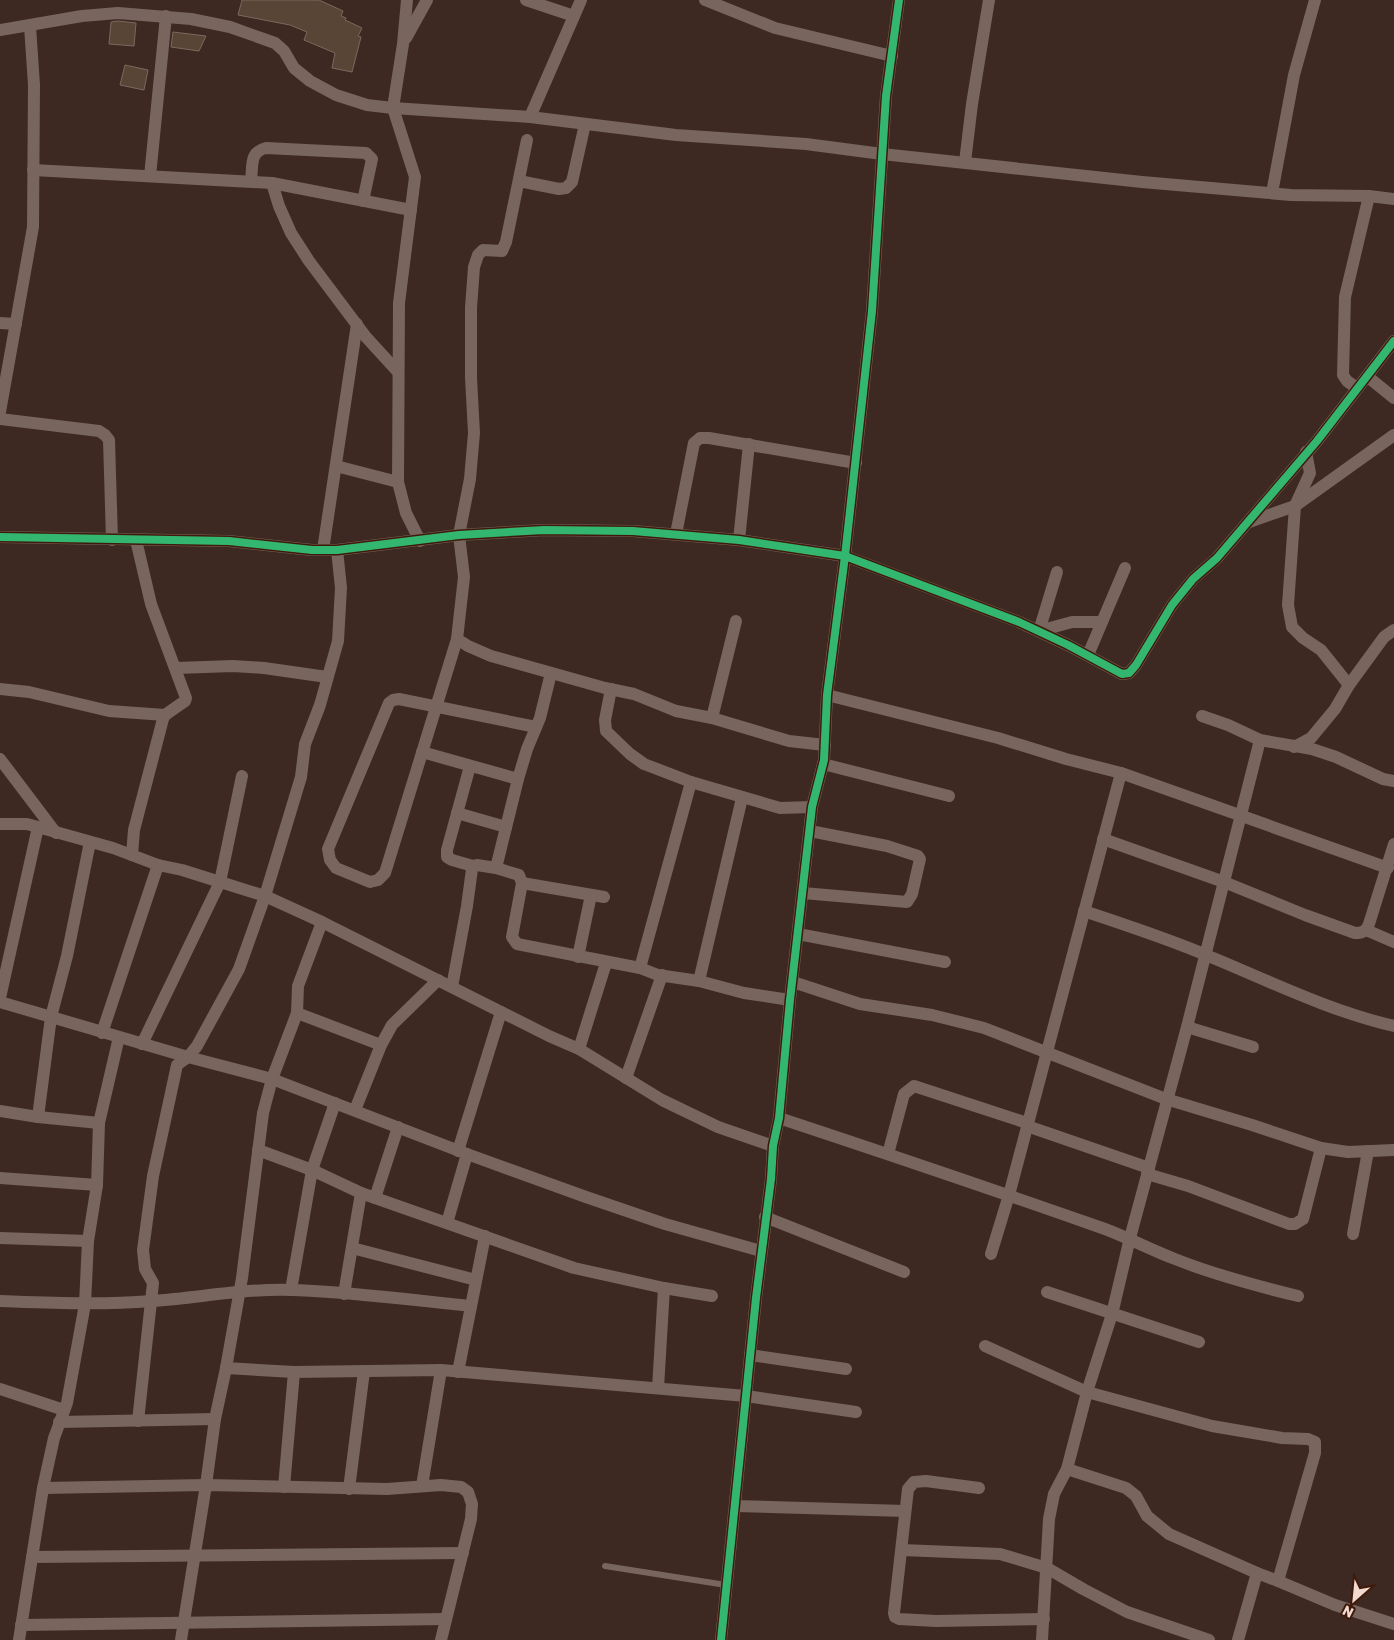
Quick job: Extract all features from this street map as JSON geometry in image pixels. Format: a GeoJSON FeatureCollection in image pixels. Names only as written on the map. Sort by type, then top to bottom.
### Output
{"type":"FeatureCollection","features":[{"type":"Feature","properties":{"kind":"street"},"geometry":{"type":"LineString","coordinates":[[407,0],[394,108],[415,177],[398,303],[398,482],[406,513],[420,541]]}},
{"type":"Feature","properties":{"kind":"street"},"geometry":{"type":"LineString","coordinates":[[403,44],[427,0]]}},
{"type":"Feature","properties":{"kind":"street"},"geometry":{"type":"LineString","coordinates":[[526,0],[574,16]]}},
{"type":"Feature","properties":{"kind":"street"},"geometry":{"type":"LineString","coordinates":[[530,117],[581,0]]}},
{"type":"Feature","properties":{"kind":"street"},"geometry":{"type":"LineString","coordinates":[[705,0],[775,28],[892,56]]}},
{"type":"Feature","properties":{"kind":"street"},"geometry":{"type":"LineString","coordinates":[[721,1640],[773,1146],[779,1118],[812,806],[823,764],[826,695],[856,462],[872,311],[886,96],[899,0]]}},
{"type":"Feature","properties":{"kind":"street"},"geometry":{"type":"LineString","coordinates":[[964,162],[989,0]]}},
{"type":"Feature","properties":{"kind":"street"},"geometry":{"type":"LineString","coordinates":[[1272,193],[1294,76],[1315,0]]}},
{"type":"Feature","properties":{"kind":"street"},"geometry":{"type":"LineString","coordinates":[[0,30],[82,16],[118,13],[166,16],[230,27],[264,38],[275,43],[284,51],[294,68],[310,81],[344,98],[367,105],[530,117],[676,135],[806,144],[1142,182],[1272,193],[1369,196],[1394,200]]}},
{"type":"Feature","properties":{"kind":"street"},"geometry":{"type":"LineString","coordinates":[[150,176],[166,16]]}},
{"type":"Feature","properties":{"kind":"street"},"geometry":{"type":"LineString","coordinates":[[0,412],[33,227],[34,85],[30,26]]}},
{"type":"Feature","properties":{"kind":"street"},"geometry":{"type":"LineString","coordinates":[[519,181],[559,189],[566,188],[572,182],[585,124]]}},
{"type":"Feature","properties":{"kind":"street"},"geometry":{"type":"LineString","coordinates":[[528,140],[506,242],[502,251],[483,250],[478,255],[474,267],[471,328],[474,433],[470,479],[459,535],[464,577],[457,639],[436,708],[385,873],[378,880],[370,882],[336,868],[330,860],[328,850],[389,703],[393,700],[400,699],[436,708],[536,727]]}},
{"type":"Feature","properties":{"kind":"street"},"geometry":{"type":"LineString","coordinates":[[251,181],[255,154],[258,150],[266,148],[366,152],[372,159],[363,201]]}},
{"type":"Feature","properties":{"kind":"street"},"geometry":{"type":"LineString","coordinates":[[33,170],[272,183],[411,210]]}},
{"type":"Feature","properties":{"kind":"street"},"geometry":{"type":"LineString","coordinates":[[272,183],[291,234],[366,338],[398,372]]}},
{"type":"Feature","properties":{"kind":"street"},"geometry":{"type":"LineString","coordinates":[[1357,388],[1347,381],[1343,375],[1345,296],[1369,196]]}},
{"type":"Feature","properties":{"kind":"street"},"geometry":{"type":"LineString","coordinates":[[0,323],[16,324]]}},
{"type":"Feature","properties":{"kind":"street"},"geometry":{"type":"LineString","coordinates":[[323,550],[357,324]]}},
{"type":"Feature","properties":{"kind":"street"},"geometry":{"type":"LineString","coordinates":[[0,537],[229,541],[323,550],[420,541],[459,535],[544,530],[633,531],[739,540],[845,556],[1039,631],[1122,674],[1129,673],[1136,665],[1172,605],[1193,579],[1218,558],[1306,452],[1318,441],[1394,341]]}},
{"type":"Feature","properties":{"kind":"street"},"geometry":{"type":"LineString","coordinates":[[1368,377],[1394,398]]}},
{"type":"Feature","properties":{"kind":"street"},"geometry":{"type":"LineString","coordinates":[[0,420],[99,431],[105,435],[109,440],[112,540]]}},
{"type":"Feature","properties":{"kind":"street"},"geometry":{"type":"LineString","coordinates":[[1249,522],[1295,506],[1394,435]]}},
{"type":"Feature","properties":{"kind":"street"},"geometry":{"type":"LineString","coordinates":[[676,534],[694,443],[700,438],[750,444],[856,462]]}},
{"type":"Feature","properties":{"kind":"street"},"geometry":{"type":"LineString","coordinates":[[739,540],[750,444]]}},
{"type":"Feature","properties":{"kind":"street"},"geometry":{"type":"LineString","coordinates":[[1306,452],[1310,473],[1295,506],[1288,605],[1292,627],[1302,638],[1321,650],[1349,685]]}},
{"type":"Feature","properties":{"kind":"street"},"geometry":{"type":"LineString","coordinates":[[336,466],[398,482]]}},
{"type":"Feature","properties":{"kind":"street"},"geometry":{"type":"LineString","coordinates":[[132,855],[134,830],[158,733],[165,715],[186,700],[176,668],[150,604],[136,540]]}},
{"type":"Feature","properties":{"kind":"street"},"geometry":{"type":"LineString","coordinates":[[138,1421],[153,1283],[145,1269],[143,1250],[153,1176],[177,1066],[188,1058],[197,1046],[239,969],[265,896],[301,777],[305,744],[320,705],[338,641],[341,588],[337,550]]}},
{"type":"Feature","properties":{"kind":"street"},"geometry":{"type":"LineString","coordinates":[[1088,655],[1126,568]]}},
{"type":"Feature","properties":{"kind":"street"},"geometry":{"type":"LineString","coordinates":[[1039,631],[1057,572]]}},
{"type":"Feature","properties":{"kind":"street"},"geometry":{"type":"LineString","coordinates":[[712,718],[736,621]]}},
{"type":"Feature","properties":{"kind":"street"},"geometry":{"type":"LineString","coordinates":[[1039,631],[1072,622],[1102,622]]}},
{"type":"Feature","properties":{"kind":"street"},"geometry":{"type":"LineString","coordinates":[[1294,746],[1311,738],[1335,709],[1349,685],[1384,637],[1394,630]]}},
{"type":"Feature","properties":{"kind":"street"},"geometry":{"type":"LineString","coordinates":[[457,639],[492,656],[634,694],[676,711],[712,718],[789,741],[825,746]]}},
{"type":"Feature","properties":{"kind":"street"},"geometry":{"type":"LineString","coordinates":[[176,668],[233,666],[264,668],[328,677]]}},
{"type":"Feature","properties":{"kind":"street"},"geometry":{"type":"LineString","coordinates":[[496,868],[518,779],[527,749],[540,718],[551,673]]}},
{"type":"Feature","properties":{"kind":"street"},"geometry":{"type":"LineString","coordinates":[[0,689],[29,692],[109,711],[165,715]]}},
{"type":"Feature","properties":{"kind":"street"},"geometry":{"type":"LineString","coordinates":[[611,689],[605,720],[606,731],[630,754],[644,764],[690,782],[780,808],[812,806]]}},
{"type":"Feature","properties":{"kind":"street"},"geometry":{"type":"LineString","coordinates":[[826,695],[998,738],[1066,759],[1121,773],[1388,868]]}},
{"type":"Feature","properties":{"kind":"street"},"geometry":{"type":"LineString","coordinates":[[1202,716],[1228,725],[1260,740],[1312,749],[1336,757],[1383,779],[1394,781]]}},
{"type":"Feature","properties":{"kind":"street"},"geometry":{"type":"LineString","coordinates":[[1042,1640],[1049,1519],[1054,1494],[1067,1469],[1087,1392],[1112,1314],[1130,1238],[1187,1027],[1204,954],[1260,740]]}},
{"type":"Feature","properties":{"kind":"street"},"geometry":{"type":"LineString","coordinates":[[422,752],[518,779]]}},
{"type":"Feature","properties":{"kind":"street"},"geometry":{"type":"LineString","coordinates":[[0,758],[56,833]]}},
{"type":"Feature","properties":{"kind":"street"},"geometry":{"type":"LineString","coordinates":[[823,764],[949,796]]}},
{"type":"Feature","properties":{"kind":"street"},"geometry":{"type":"LineString","coordinates":[[470,766],[447,850],[448,857],[473,866],[496,868],[519,874],[522,883],[512,937],[514,942],[606,963],[640,968],[662,975],[699,981],[744,993],[790,1000]]}},
{"type":"Feature","properties":{"kind":"street"},"geometry":{"type":"LineString","coordinates":[[991,1254],[1009,1195],[1121,773]]}},
{"type":"Feature","properties":{"kind":"street"},"geometry":{"type":"LineString","coordinates":[[142,1044],[220,882],[242,776]]}},
{"type":"Feature","properties":{"kind":"street"},"geometry":{"type":"LineString","coordinates":[[640,968],[690,782]]}},
{"type":"Feature","properties":{"kind":"street"},"geometry":{"type":"LineString","coordinates":[[699,981],[742,798]]}},
{"type":"Feature","properties":{"kind":"street"},"geometry":{"type":"LineString","coordinates":[[457,813],[506,827]]}},
{"type":"Feature","properties":{"kind":"street"},"geometry":{"type":"LineString","coordinates":[[0,824],[27,824],[265,896],[322,922],[579,1049],[670,1104],[718,1126],[773,1146]]}},
{"type":"Feature","properties":{"kind":"street"},"geometry":{"type":"LineString","coordinates":[[0,998],[38,827]]}},
{"type":"Feature","properties":{"kind":"street"},"geometry":{"type":"LineString","coordinates":[[803,893],[907,902],[912,894],[920,859],[918,856],[887,846],[810,830]]}},
{"type":"Feature","properties":{"kind":"street"},"geometry":{"type":"LineString","coordinates":[[1103,839],[1224,882],[1355,933],[1362,933],[1366,930],[1388,868],[1394,844]]}},
{"type":"Feature","properties":{"kind":"street"},"geometry":{"type":"LineString","coordinates":[[38,1117],[51,1017],[67,956],[90,842]]}},
{"type":"Feature","properties":{"kind":"street"},"geometry":{"type":"LineString","coordinates":[[102,1033],[158,865]]}},
{"type":"Feature","properties":{"kind":"street"},"geometry":{"type":"LineString","coordinates":[[452,987],[467,906],[470,873],[473,866]]}},
{"type":"Feature","properties":{"kind":"street"},"geometry":{"type":"LineString","coordinates":[[522,883],[598,896],[578,957]]}},
{"type":"Feature","properties":{"kind":"street"},"geometry":{"type":"LineString","coordinates":[[1084,911],[1204,954],[1316,1001],[1375,1022],[1394,1026]]}},
{"type":"Feature","properties":{"kind":"street"},"geometry":{"type":"LineString","coordinates":[[181,1640],[206,1486],[214,1419],[240,1293],[263,1113],[272,1079],[297,1013],[298,986],[322,922]]}},
{"type":"Feature","properties":{"kind":"street"},"geometry":{"type":"LineString","coordinates":[[1366,930],[1394,942]]}},
{"type":"Feature","properties":{"kind":"street"},"geometry":{"type":"LineString","coordinates":[[798,934],[945,962]]}},
{"type":"Feature","properties":{"kind":"street"},"geometry":{"type":"LineString","coordinates":[[579,1049],[606,963]]}},
{"type":"Feature","properties":{"kind":"street"},"geometry":{"type":"LineString","coordinates":[[626,1078],[662,975]]}},
{"type":"Feature","properties":{"kind":"street"},"geometry":{"type":"LineString","coordinates":[[355,1110],[381,1045],[392,1025],[404,1011],[438,980]]}},
{"type":"Feature","properties":{"kind":"street"},"geometry":{"type":"LineString","coordinates":[[793,982],[860,1004],[932,1015],[984,1028],[1166,1099],[1321,1148],[1348,1152],[1394,1150]]}},
{"type":"Feature","properties":{"kind":"street"},"geometry":{"type":"LineString","coordinates":[[0,1002],[188,1058],[272,1079],[462,1152],[657,1221],[761,1251]]}},
{"type":"Feature","properties":{"kind":"street"},"geometry":{"type":"LineString","coordinates":[[447,1223],[462,1152],[501,1012]]}},
{"type":"Feature","properties":{"kind":"street"},"geometry":{"type":"LineString","coordinates":[[297,1013],[381,1045]]}},
{"type":"Feature","properties":{"kind":"street"},"geometry":{"type":"LineString","coordinates":[[1187,1027],[1253,1047]]}},
{"type":"Feature","properties":{"kind":"street"},"geometry":{"type":"LineString","coordinates":[[19,1640],[44,1488],[67,1403],[85,1304],[88,1241],[97,1185],[99,1123],[119,1037]]}},
{"type":"Feature","properties":{"kind":"street"},"geometry":{"type":"LineString","coordinates":[[888,1154],[904,1094],[914,1086],[1027,1124],[1289,1224],[1295,1224],[1303,1219],[1321,1148]]}},
{"type":"Feature","properties":{"kind":"street"},"geometry":{"type":"LineString","coordinates":[[292,1290],[312,1170],[334,1102]]}},
{"type":"Feature","properties":{"kind":"street"},"geometry":{"type":"LineString","coordinates":[[0,1110],[38,1117],[99,1123]]}},
{"type":"Feature","properties":{"kind":"street"},"geometry":{"type":"LineString","coordinates":[[779,1118],[1009,1195],[1130,1238],[1174,1259],[1208,1271],[1298,1296]]}},
{"type":"Feature","properties":{"kind":"street"},"geometry":{"type":"LineString","coordinates":[[375,1198],[398,1127]]}},
{"type":"Feature","properties":{"kind":"street"},"geometry":{"type":"LineString","coordinates":[[258,1150],[312,1170],[361,1193],[574,1268],[664,1288],[712,1296]]}},
{"type":"Feature","properties":{"kind":"street"},"geometry":{"type":"LineString","coordinates":[[1353,1234],[1368,1151]]}},
{"type":"Feature","properties":{"kind":"street"},"geometry":{"type":"LineString","coordinates":[[0,1178],[97,1185]]}},
{"type":"Feature","properties":{"kind":"street"},"geometry":{"type":"LineString","coordinates":[[344,1294],[361,1193]]}},
{"type":"Feature","properties":{"kind":"street"},"geometry":{"type":"LineString","coordinates":[[765,1217],[904,1272]]}},
{"type":"Feature","properties":{"kind":"street"},"geometry":{"type":"LineString","coordinates":[[458,1372],[485,1236]]}},
{"type":"Feature","properties":{"kind":"street"},"geometry":{"type":"LineString","coordinates":[[0,1238],[88,1241]]}},
{"type":"Feature","properties":{"kind":"street"},"geometry":{"type":"LineString","coordinates":[[352,1248],[476,1280]]}},
{"type":"Feature","properties":{"kind":"street"},"geometry":{"type":"LineString","coordinates":[[658,1388],[664,1288]]}},
{"type":"Feature","properties":{"kind":"street"},"geometry":{"type":"LineString","coordinates":[[0,1301],[85,1304],[292,1290],[471,1306]]}},
{"type":"Feature","properties":{"kind":"street"},"geometry":{"type":"LineString","coordinates":[[1047,1292],[1199,1342]]}},
{"type":"Feature","properties":{"kind":"street"},"geometry":{"type":"LineString","coordinates":[[985,1346],[1087,1392],[1212,1426],[1282,1438],[1308,1439],[1314,1442],[1315,1453],[1278,1581]]}},
{"type":"Feature","properties":{"kind":"street"},"geometry":{"type":"LineString","coordinates":[[750,1355],[846,1369]]}},
{"type":"Feature","properties":{"kind":"street"},"geometry":{"type":"LineString","coordinates":[[226,1368],[294,1372],[441,1370],[746,1396],[856,1412]]}},
{"type":"Feature","properties":{"kind":"street"},"geometry":{"type":"LineString","coordinates":[[422,1486],[441,1370]]}},
{"type":"Feature","properties":{"kind":"street"},"geometry":{"type":"LineString","coordinates":[[350,1489],[364,1371]]}},
{"type":"Feature","properties":{"kind":"street"},"geometry":{"type":"LineString","coordinates":[[284,1487],[294,1372]]}},
{"type":"Feature","properties":{"kind":"street"},"geometry":{"type":"LineString","coordinates":[[0,1389],[62,1416],[138,1421],[214,1419]]}},
{"type":"Feature","properties":{"kind":"street"},"geometry":{"type":"LineString","coordinates":[[1067,1469],[1126,1488],[1136,1496],[1147,1516],[1169,1534],[1335,1605],[1394,1624]]}},
{"type":"Feature","properties":{"kind":"street"},"geometry":{"type":"LineString","coordinates":[[979,1488],[926,1481],[914,1482],[908,1490],[895,1617],[899,1619],[936,1621],[1044,1619]]}},
{"type":"Feature","properties":{"kind":"street"},"geometry":{"type":"LineString","coordinates":[[44,1488],[206,1486],[387,1489],[441,1484],[461,1487],[470,1495],[472,1504],[463,1554],[441,1640]]}},
{"type":"Feature","properties":{"kind":"street"},"geometry":{"type":"LineString","coordinates":[[734,1506],[906,1511]]}},
{"type":"Feature","properties":{"kind":"street"},"geometry":{"type":"LineString","coordinates":[[902,1550],[1000,1554],[1047,1568],[1127,1612],[1209,1640]]}},
{"type":"Feature","properties":{"kind":"street"},"geometry":{"type":"LineString","coordinates":[[32,1557],[463,1554]]}},
{"type":"Feature","properties":{"kind":"street"},"geometry":{"type":"LineString","coordinates":[[1238,1640],[1257,1572]]}},
{"type":"Feature","properties":{"kind":"street"},"geometry":{"type":"LineString","coordinates":[[21,1625],[446,1619]]}},
{"type":"Feature","properties":{"kind":"lane"},"geometry":{"type":"LineString","coordinates":[[605,1566],[726,1585]]}},
{"type":"Feature","properties":{"kind":"building"},"geometry":{"type":"Polygon","coordinates":[[[242,0],[319,0],[343,11],[341,16],[346,18],[345,20],[362,28],[358,36],[361,37],[352,72],[332,68],[335,53],[304,40],[307,32],[290,25],[238,15],[242,0]]]}},
{"type":"Feature","properties":{"kind":"building"},"geometry":{"type":"Polygon","coordinates":[[[111,22],[136,23],[134,46],[109,44],[111,22]]]}},
{"type":"Feature","properties":{"kind":"building"},"geometry":{"type":"Polygon","coordinates":[[[173,32],[206,36],[199,51],[171,47],[173,32]]]}},
{"type":"Feature","properties":{"kind":"building"},"geometry":{"type":"Polygon","coordinates":[[[125,65],[148,70],[144,90],[120,85],[125,65]]]}},
{"type":"Feature","properties":{"kind":"cycle path"},"geometry":{"type":"LineString","coordinates":[[721,1640],[756,1298],[771,1179],[773,1146],[779,1118],[790,1000],[812,807],[824,760],[827,695],[845,556],[872,311],[886,96],[899,0]]}},
{"type":"Feature","properties":{"kind":"cycle path"},"geometry":{"type":"LineString","coordinates":[[0,537],[229,541],[312,550],[337,550],[459,535],[544,530],[633,531],[739,540],[845,556],[1019,622],[1068,645],[1122,674],[1129,673],[1136,665],[1172,605],[1193,579],[1217,558],[1317,441],[1394,341]]}}]}
